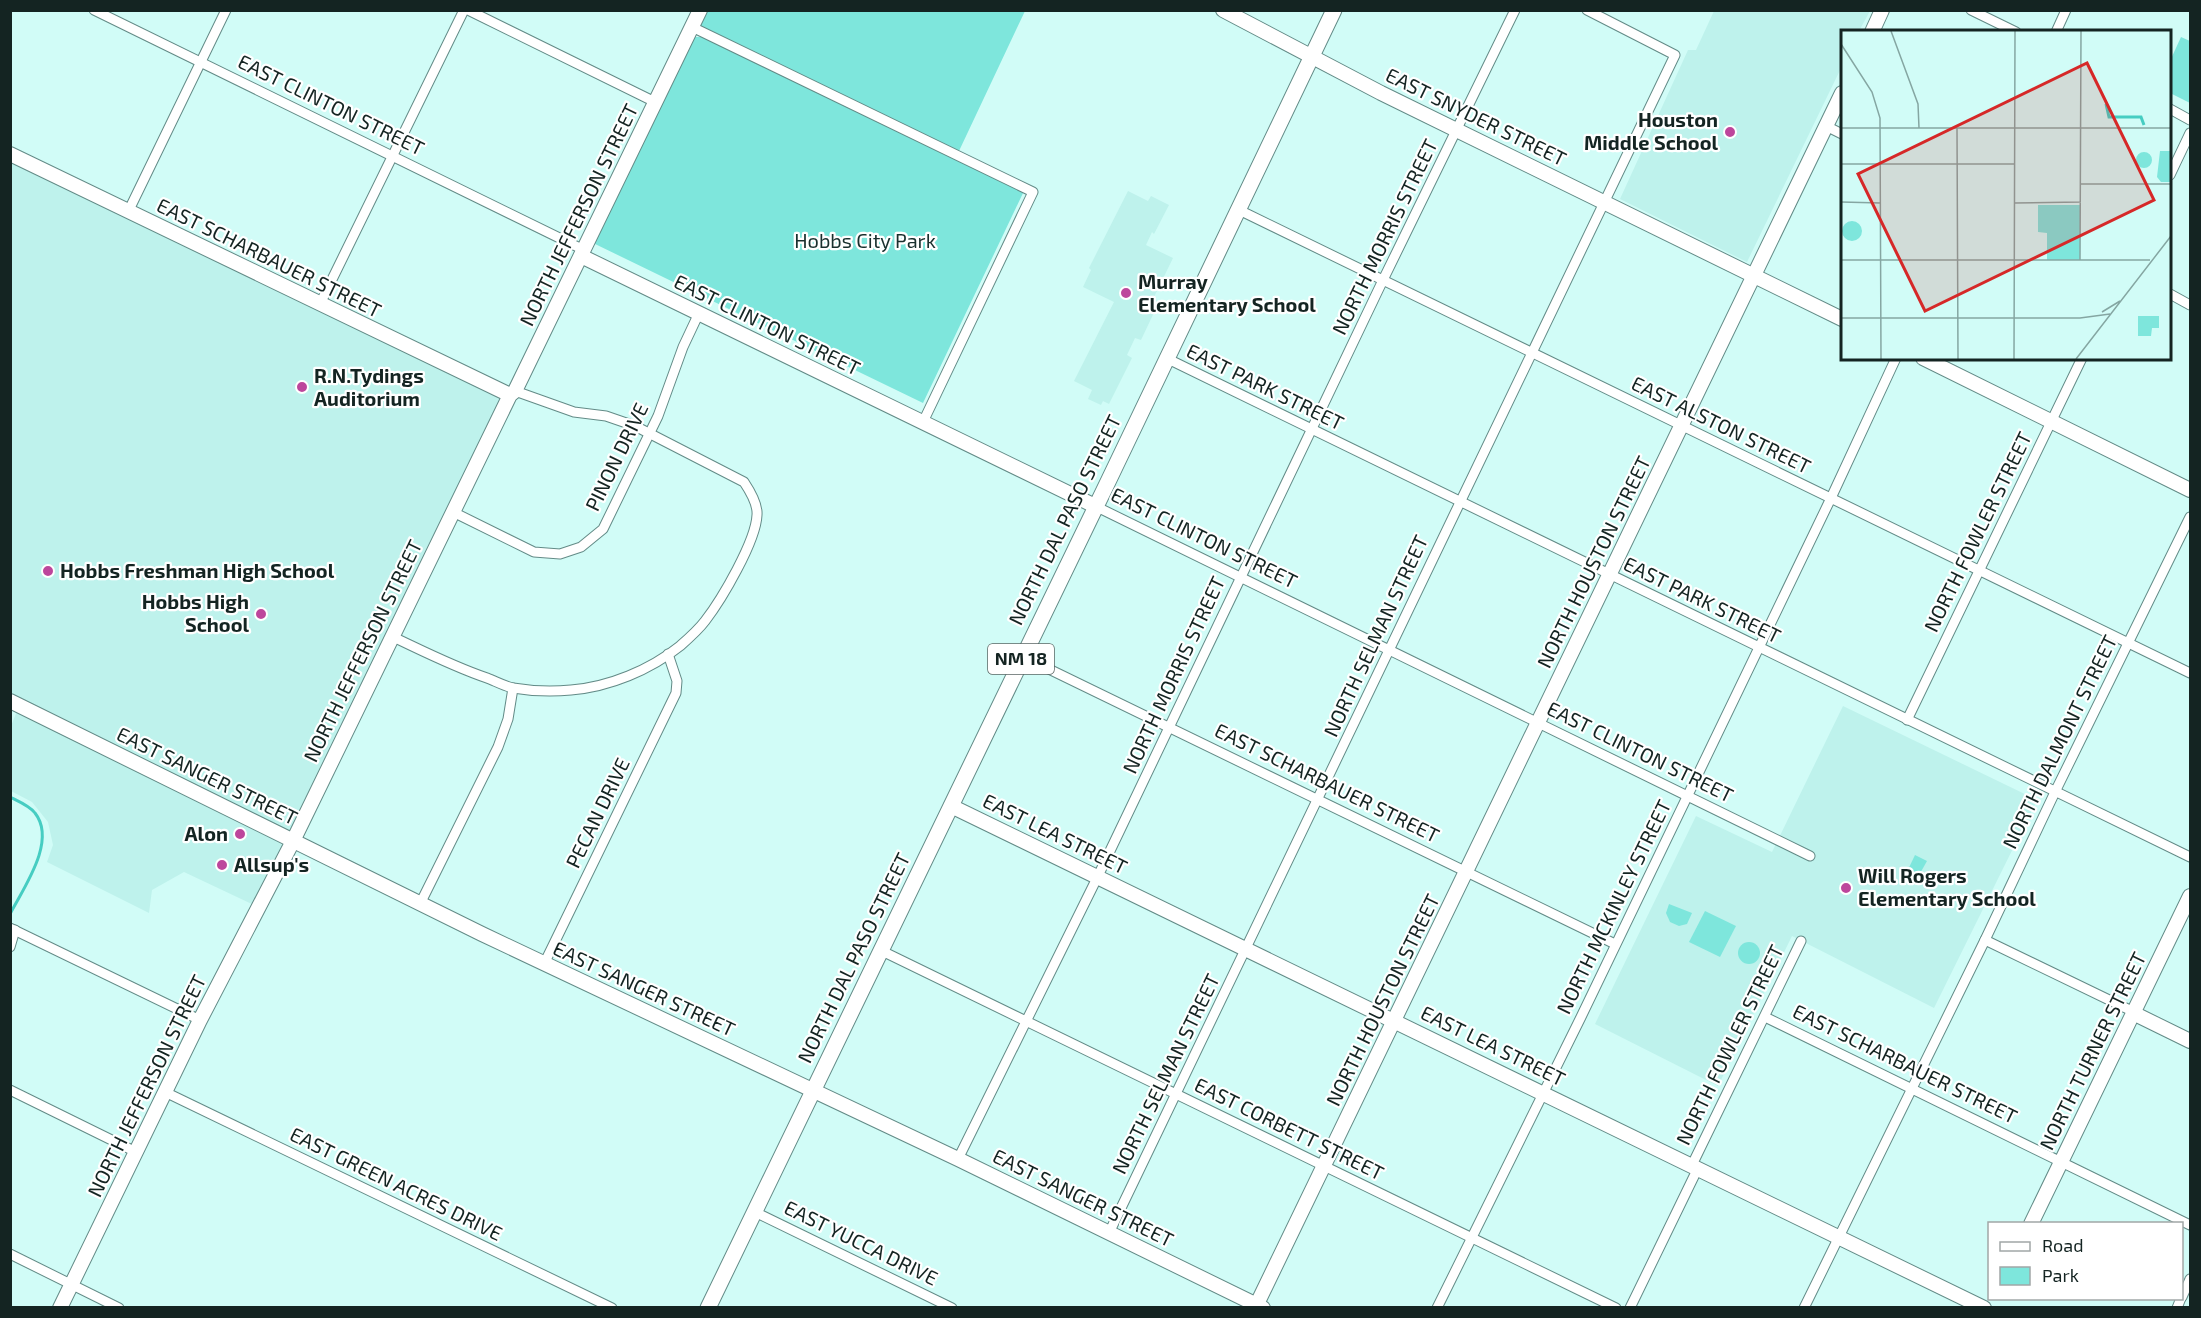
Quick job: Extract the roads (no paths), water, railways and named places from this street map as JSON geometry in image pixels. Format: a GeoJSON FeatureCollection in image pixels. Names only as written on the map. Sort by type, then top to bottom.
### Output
{"type":"FeatureCollection","features":[{"type":"Feature","properties":{"kind":"main road","name":"NORTH DAL PASO STREET"},"geometry":{"type":"LineString","coordinates":[[708,1308],[1334,10]]}},
{"type":"Feature","properties":{"kind":"street","name":"EAST CLINTON STREET"},"geometry":{"type":"LineString","coordinates":[[94,10],[392,157],[699,313],[1810,856]]}},
{"type":"Feature","properties":{"kind":"street"},"geometry":{"type":"LineString","coordinates":[[128,212],[226,10]]}},
{"type":"Feature","properties":{"kind":"street"},"geometry":{"type":"LineString","coordinates":[[320,304],[464,10]]}},
{"type":"Feature","properties":{"kind":"street"},"geometry":{"type":"LineString","coordinates":[[468,10],[656,102]]}},
{"type":"Feature","properties":{"kind":"street","name":"NORTH JEFFERSON STREET"},"geometry":{"type":"LineString","coordinates":[[60,1308],[200,1020],[293,841],[391,636],[700,10]]}},
{"type":"Feature","properties":{"kind":"street","name":"EAST SNYDER STREET"},"geometry":{"type":"LineString","coordinates":[[1222,10],[1456,130],[1841,319]]}},
{"type":"Feature","properties":{"kind":"street","name":"NORTH MORRIS STREET"},"geometry":{"type":"LineString","coordinates":[[958,1159],[1098,876],[1311,429],[1515,10]]}},
{"type":"Feature","properties":{"kind":"street","name":"NORTH SELMAN STREET"},"geometry":{"type":"LineString","coordinates":[[1109,1233],[1676,55],[1587,10]]}},
{"type":"Feature","properties":{"kind":"street"},"geometry":{"type":"LineString","coordinates":[[1873,30],[1882,10]]}},
{"type":"Feature","properties":{"kind":"street"},"geometry":{"type":"LineString","coordinates":[[1971,10],[2012,30]]}},
{"type":"Feature","properties":{"kind":"street"},"geometry":{"type":"LineString","coordinates":[[2057,30],[2066,10]]}},
{"type":"Feature","properties":{"kind":"street"},"geometry":{"type":"LineString","coordinates":[[692,27],[1033,192],[922,422]]}},
{"type":"Feature","properties":{"kind":"street","name":"NORTH HOUSTON STREET"},"geometry":{"type":"LineString","coordinates":[[1258,1306],[1841,95]]}},
{"type":"Feature","properties":{"kind":"street"},"geometry":{"type":"LineString","coordinates":[[2171,110],[2190,120]]}},
{"type":"Feature","properties":{"kind":"street"},"geometry":{"type":"LineString","coordinates":[[1826,126],[1841,134]]}},
{"type":"Feature","properties":{"kind":"street"},"geometry":{"type":"LineString","coordinates":[[2171,171],[2190,133]]}},
{"type":"Feature","properties":{"kind":"street","name":"EAST SCHARBAUER STREET"},"geometry":{"type":"LineString","coordinates":[[10,154],[320,304],[512,393]]}},
{"type":"Feature","properties":{"kind":"street","name":"EAST ALSTON STREET"},"geometry":{"type":"LineString","coordinates":[[1237,209],[2190,673]]}},
{"type":"Feature","properties":{"kind":"street"},"geometry":{"type":"LineString","coordinates":[[2171,295],[2190,305]]}},
{"type":"Feature","properties":{"kind":"street","name":"PINON DRIVE"},"geometry":{"type":"LineString","coordinates":[[453,512],[534,552],[560,554],[581,547],[603,529],[658,416],[683,347],[699,313]]}},
{"type":"Feature","properties":{"kind":"street","name":"EAST PARK STREET"},"geometry":{"type":"LineString","coordinates":[[1166,358],[2190,857]]}},
{"type":"Feature","properties":{"kind":"street","name":"NORTH MCKINLEY STREET"},"geometry":{"type":"LineString","coordinates":[[1437,1308],[1544,1093],[1832,498],[1895,360]]}},
{"type":"Feature","properties":{"kind":"street"},"geometry":{"type":"LineString","coordinates":[[1927,360],[2190,490]]}},
{"type":"Feature","properties":{"kind":"street","name":"NORTH FOWLER STREET"},"geometry":{"type":"LineString","coordinates":[[1907,720],[2081,360]]}},
{"type":"Feature","properties":{"kind":"street"},"geometry":{"type":"LineString","coordinates":[[391,636],[467,671],[513,688],[546,691],[573,690],[616,681],[668,654],[705,622],[726,590],[754,530],[758,514],[750,491],[744,482],[650,434],[606,416],[574,412],[512,393]]}},
{"type":"Feature","properties":{"kind":"street","name":"NORTH DALMONT STREET"},"geometry":{"type":"LineString","coordinates":[[1804,1308],[1986,940],[2055,792],[2190,517]]}},
{"type":"Feature","properties":{"kind":"street","name":"PECAN DRIVE"},"geometry":{"type":"LineString","coordinates":[[544,964],[676,693],[677,681],[668,654]]}},
{"type":"Feature","properties":{"kind":"street","name":"EAST SCHARBAUER STREET"},"geometry":{"type":"LineString","coordinates":[[1022,656],[1615,944]]}},
{"type":"Feature","properties":{"kind":"street"},"geometry":{"type":"LineString","coordinates":[[420,904],[498,747],[508,719],[513,688]]}},
{"type":"Feature","properties":{"kind":"street","name":"EAST SANGER STREET"},"geometry":{"type":"LineString","coordinates":[[10,701],[420,904],[958,1159],[1258,1306]]}},
{"type":"Feature","properties":{"kind":"street","name":"EAST LEA STREET"},"geometry":{"type":"LineString","coordinates":[[951,806],[1984,1308]]}},
{"type":"Feature","properties":{"kind":"street","name":"NORTH TURNER STREET"},"geometry":{"type":"LineString","coordinates":[[2032,1222],[2190,896]]}},
{"type":"Feature","properties":{"kind":"street"},"geometry":{"type":"LineString","coordinates":[[10,947],[13,929],[200,1020]]}},
{"type":"Feature","properties":{"kind":"street"},"geometry":{"type":"LineString","coordinates":[[1986,940],[2190,1041]]}},
{"type":"Feature","properties":{"kind":"street","name":"NORTH FOWLER STREET"},"geometry":{"type":"LineString","coordinates":[[1630,1308],[1801,941]]}},
{"type":"Feature","properties":{"kind":"street","name":"EAST CORBETT STREET"},"geometry":{"type":"LineString","coordinates":[[882,951],[1616,1308]]}},
{"type":"Feature","properties":{"kind":"street","name":"EAST SCHARBAUER STREET"},"geometry":{"type":"LineString","coordinates":[[1764,1017],[2190,1225]]}},
{"type":"Feature","properties":{"kind":"street"},"geometry":{"type":"LineString","coordinates":[[10,1090],[136,1152]]}},
{"type":"Feature","properties":{"kind":"street","name":"EAST GREEN ACRES DRIVE"},"geometry":{"type":"LineString","coordinates":[[165,1092],[612,1308]]}},
{"type":"Feature","properties":{"kind":"street","name":"EAST YUCCA DRIVE"},"geometry":{"type":"LineString","coordinates":[[755,1212],[952,1308]]}},
{"type":"Feature","properties":{"kind":"street"},"geometry":{"type":"LineString","coordinates":[[10,1254],[119,1308]]}},
{"type":"Feature","properties":{"kind":"street"},"geometry":{"type":"LineString","coordinates":[[2183,1294],[2190,1279]]}},
{"type":"Feature","properties":{"kind":"waterway"},"geometry":{"type":"LineString","coordinates":[[10,797],[35,813],[41,824],[42,837],[36,864],[10,914]]}},
{"type":"Feature","properties":{"kind":"place","name":"Houston Middle School"},"geometry":{"type":"Point","coordinates":[1730,132]}},
{"type":"Feature","properties":{"kind":"place","name":"Murray Elementary School"},"geometry":{"type":"Point","coordinates":[1126,293]}},
{"type":"Feature","properties":{"kind":"place","name":"R.N.Tydings Auditorium"},"geometry":{"type":"Point","coordinates":[302,387]}},
{"type":"Feature","properties":{"kind":"place","name":"Hobbs Freshman High School"},"geometry":{"type":"Point","coordinates":[48,571]}},
{"type":"Feature","properties":{"kind":"place","name":"Hobbs High School"},"geometry":{"type":"Point","coordinates":[261,614]}},
{"type":"Feature","properties":{"kind":"place","name":"Alon"},"geometry":{"type":"Point","coordinates":[240,834]}},
{"type":"Feature","properties":{"kind":"place","name":"Allsup's"},"geometry":{"type":"Point","coordinates":[222,865]}},
{"type":"Feature","properties":{"kind":"place","name":"Will Rogers Elementary School"},"geometry":{"type":"Point","coordinates":[1846,888]}},
{"type":"Feature","properties":{"kind":"park label","name":"Hobbs City Park"},"geometry":{"type":"Point","coordinates":[865,241]}}]}
